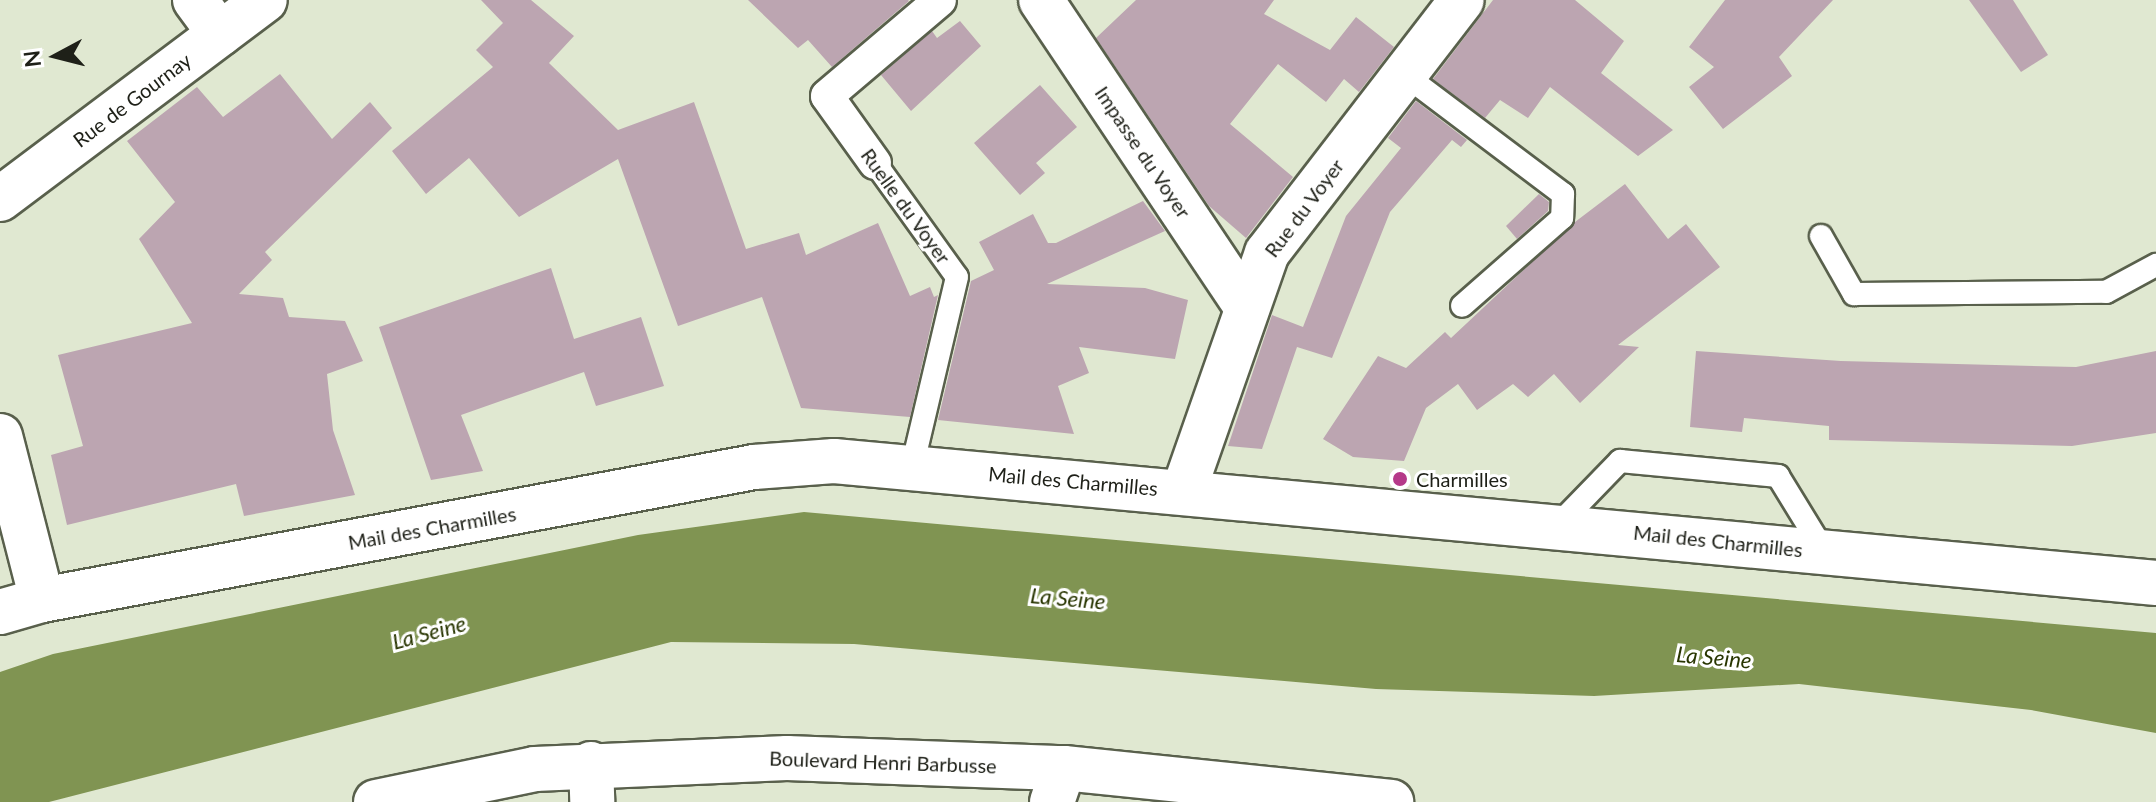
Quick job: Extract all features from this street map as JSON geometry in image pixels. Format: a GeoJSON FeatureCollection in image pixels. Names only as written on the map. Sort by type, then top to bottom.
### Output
{"type":"FeatureCollection","features":[{"type":"Feature","properties":{"kind":"main road","name":"Rue de Gournay"},"geometry":{"type":"LineString","coordinates":[[0,199],[207,17],[265,0]]}},
{"type":"Feature","properties":{"kind":"main road","name":"Impasse du Voyer"},"geometry":{"type":"LineString","coordinates":[[1041,0],[1245,305]]}},
{"type":"Feature","properties":{"kind":"main road","name":"Rue du Voyer"},"geometry":{"type":"LineString","coordinates":[[1184,490],[1245,305],[1267,253],[1462,0]]}},
{"type":"Feature","properties":{"kind":"main road"},"geometry":{"type":"LineString","coordinates":[[0,436],[42,600]]}},
{"type":"Feature","properties":{"kind":"main road","name":"Mail des Charmilles"},"geometry":{"type":"LineString","coordinates":[[0,612],[42,600],[754,467],[834,461],[1184,490],[2156,583]]}},
{"type":"Feature","properties":{"kind":"main road","name":"Boulevard Henri Barbusse"},"geometry":{"type":"LineString","coordinates":[[376,802],[535,769],[592,783],[787,758],[1058,785],[1391,802]]}},
{"type":"Feature","properties":{"kind":"street","name":"Ruelle du Voyer"},"geometry":{"type":"LineString","coordinates":[[875,163],[827,96],[940,0]]}},
{"type":"Feature","properties":{"kind":"lane"},"geometry":{"type":"LineString","coordinates":[[1405,75],[1563,194],[1562,218],[1462,306]]}},
{"type":"Feature","properties":{"kind":"lane","name":"Ruelle du Voyer"},"geometry":{"type":"LineString","coordinates":[[875,163],[957,277],[912,468]]}},
{"type":"Feature","properties":{"kind":"lane"},"geometry":{"type":"LineString","coordinates":[[1821,236],[1854,294],[2106,292],[2156,265]]}},
{"type":"Feature","properties":{"kind":"lane"},"geometry":{"type":"LineString","coordinates":[[1557,526],[1620,461],[1778,476],[1824,551]]}},
{"type":"Feature","properties":{"kind":"water","name":"La Seine"},"geometry":{"type":"Polygon","coordinates":[[[804,512],[2156,633],[2156,733],[2031,710],[1799,684],[1594,696],[1376,689],[854,644],[671,642],[49,802],[0,802],[0,672],[53,654],[638,535],[804,512]]]}},
{"type":"Feature","properties":{"kind":"building"},"geometry":{"type":"Polygon","coordinates":[[[481,0],[531,0],[574,36],[549,63],[618,130],[694,102],[746,249],[799,233],[806,255],[878,223],[910,296],[930,287],[934,297],[938,295],[910,417],[801,408],[762,297],[678,326],[618,159],[519,217],[469,158],[426,194],[392,151],[493,67],[476,50],[503,23],[481,0]]]}},
{"type":"Feature","properties":{"kind":"building"},"geometry":{"type":"Polygon","coordinates":[[[748,0],[909,1],[832,67],[808,40],[798,48],[748,0]]]}},
{"type":"Feature","properties":{"kind":"building"},"geometry":{"type":"Polygon","coordinates":[[[1136,0],[1274,0],[1264,14],[1330,50],[1356,17],[1394,47],[1359,92],[1344,79],[1326,102],[1278,64],[1230,124],[1293,177],[1246,238],[1209,206],[1096,38],[1136,0]]]}},
{"type":"Feature","properties":{"kind":"building"},"geometry":{"type":"Polygon","coordinates":[[[1493,0],[1575,0],[1624,41],[1601,73],[1673,130],[1638,156],[1550,87],[1528,118],[1500,100],[1485,118],[1433,79],[1493,0]]]}},
{"type":"Feature","properties":{"kind":"building"},"geometry":{"type":"Polygon","coordinates":[[[1725,0],[1833,0],[1779,57],[1792,76],[1723,129],[1689,87],[1714,67],[1689,47],[1725,0]]]}},
{"type":"Feature","properties":{"kind":"building"},"geometry":{"type":"Polygon","coordinates":[[[1969,0],[2013,0],[2048,55],[2021,72],[1969,0]]]}},
{"type":"Feature","properties":{"kind":"building"},"geometry":{"type":"Polygon","coordinates":[[[960,21],[981,46],[911,111],[881,75],[932,31],[937,38],[960,21]]]}},
{"type":"Feature","properties":{"kind":"building"},"geometry":{"type":"Polygon","coordinates":[[[280,74],[332,139],[370,102],[392,128],[265,252],[272,260],[239,294],[283,298],[289,317],[345,321],[363,361],[327,374],[333,430],[355,495],[244,516],[236,484],[67,525],[51,455],[83,446],[58,355],[192,323],[139,239],[175,202],[127,141],[197,87],[223,117],[280,74]]]}},
{"type":"Feature","properties":{"kind":"building"},"geometry":{"type":"Polygon","coordinates":[[[1040,85],[1077,127],[1036,163],[1045,173],[1020,195],[974,143],[1040,85]]]}},
{"type":"Feature","properties":{"kind":"building"},"geometry":{"type":"Polygon","coordinates":[[[1416,101],[1467,140],[1461,147],[1452,140],[1390,212],[1332,358],[1297,347],[1262,449],[1228,446],[1272,315],[1303,327],[1346,216],[1401,148],[1388,138],[1416,101]]]}},
{"type":"Feature","properties":{"kind":"building"},"geometry":{"type":"Polygon","coordinates":[[[1625,184],[1668,239],[1686,224],[1720,267],[1618,345],[1639,347],[1580,403],[1554,374],[1528,397],[1513,384],[1477,410],[1458,384],[1426,408],[1404,461],[1353,457],[1323,439],[1378,356],[1406,368],[1445,332],[1451,338],[1575,222],[1625,184]]]}},
{"type":"Feature","properties":{"kind":"building"},"geometry":{"type":"Polygon","coordinates":[[[1539,194],[1549,202],[1548,211],[1517,239],[1506,226],[1539,194]]]}},
{"type":"Feature","properties":{"kind":"building"},"geometry":{"type":"Polygon","coordinates":[[[1143,201],[1165,231],[1047,284],[1145,288],[1188,300],[1175,359],[1079,347],[1089,373],[1058,386],[1074,434],[938,420],[971,281],[994,270],[979,242],[1033,214],[1048,243],[1056,243],[1143,201]]]}},
{"type":"Feature","properties":{"kind":"building"},"geometry":{"type":"Polygon","coordinates":[[[551,268],[574,339],[641,317],[664,386],[596,406],[584,372],[461,415],[483,471],[431,480],[379,327],[551,268]]]}},
{"type":"Feature","properties":{"kind":"building"},"geometry":{"type":"Polygon","coordinates":[[[1696,351],[1841,361],[2076,367],[2156,351],[2156,433],[2072,446],[1829,440],[1829,426],[1744,418],[1742,432],[1690,427],[1696,351]]]}},
{"type":"Feature","properties":{"kind":"place","name":"Charmilles"},"geometry":{"type":"Point","coordinates":[1400,479]}}]}
